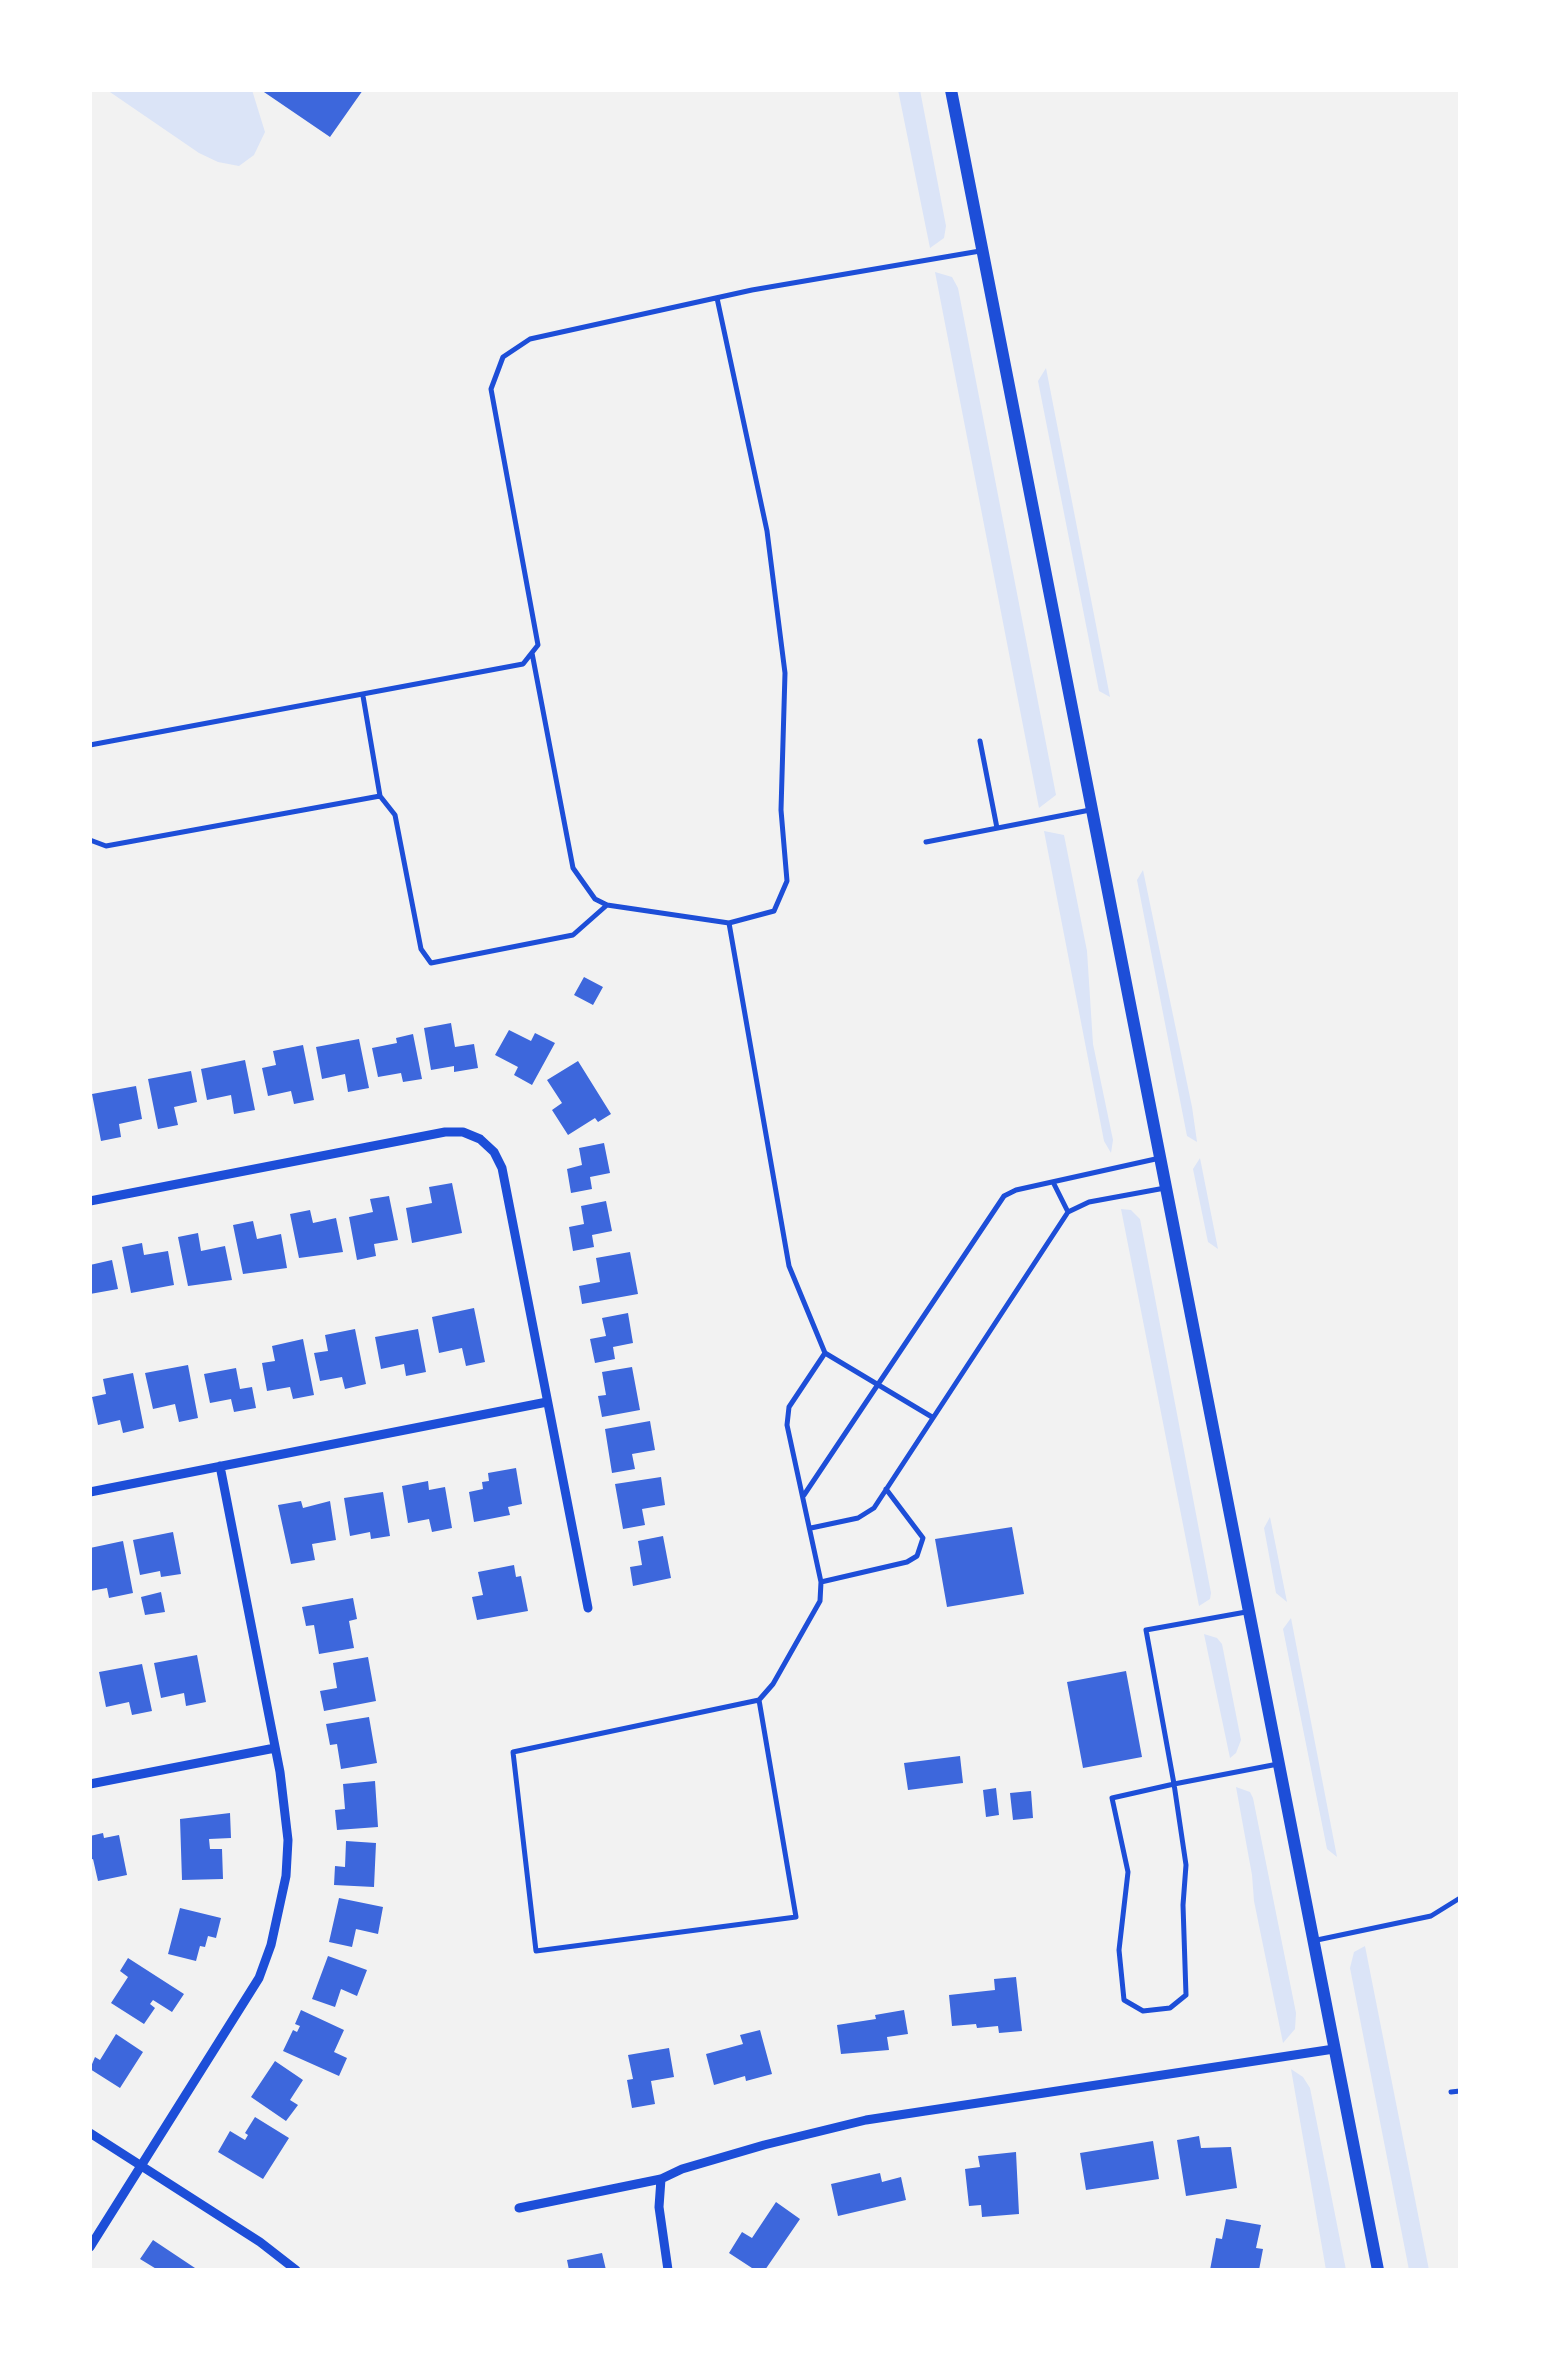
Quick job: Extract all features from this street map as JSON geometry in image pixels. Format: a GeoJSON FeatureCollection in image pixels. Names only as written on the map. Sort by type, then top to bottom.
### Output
{"type":"FeatureCollection","features":[{"type":"Feature","properties":{"kind":"main road"},"geometry":{"type":"LineString","coordinates":[[951,90],[1378,2270]]}},
{"type":"Feature","properties":{"kind":"street"},"geometry":{"type":"LineString","coordinates":[[90,1201],[445,1132],[463,1132],[480,1139],[494,1152],[502,1168],[588,1608]]}},
{"type":"Feature","properties":{"kind":"street"},"geometry":{"type":"LineString","coordinates":[[90,1492],[547,1402]]}},
{"type":"Feature","properties":{"kind":"street"},"geometry":{"type":"LineString","coordinates":[[90,2247],[244,2006],[272,1945],[286,1876],[288,1840],[275,1748],[220,1466]]}},
{"type":"Feature","properties":{"kind":"street"},"geometry":{"type":"LineString","coordinates":[[90,1784],[275,1748]]}},
{"type":"Feature","properties":{"kind":"street"},"geometry":{"type":"LineString","coordinates":[[519,2208],[661,2179],[715,2159],[866,2120],[1334,2049]]}},
{"type":"Feature","properties":{"kind":"street"},"geometry":{"type":"LineString","coordinates":[[90,2133],[260,2242],[296,2270]]}},
{"type":"Feature","properties":{"kind":"street"},"geometry":{"type":"LineString","coordinates":[[661,2179],[659,2208],[668,2270]]}},
{"type":"Feature","properties":{"kind":"lane"},"geometry":{"type":"LineString","coordinates":[[90,745],[522,664],[538,644],[491,389],[503,356],[530,338],[716,298],[983,250]]}},
{"type":"Feature","properties":{"kind":"lane"},"geometry":{"type":"LineString","coordinates":[[532,653],[573,868],[595,899],[607,905],[729,923],[774,911],[787,880],[780,810],[785,673],[767,531],[716,298]]}},
{"type":"Feature","properties":{"kind":"lane"},"geometry":{"type":"LineString","coordinates":[[363,696],[380,796],[394,815],[421,949],[430,963],[573,936],[607,905]]}},
{"type":"Feature","properties":{"kind":"lane"},"geometry":{"type":"LineString","coordinates":[[980,741],[997,828]]}},
{"type":"Feature","properties":{"kind":"lane"},"geometry":{"type":"LineString","coordinates":[[90,840],[106,846],[380,796]]}},
{"type":"Feature","properties":{"kind":"lane"},"geometry":{"type":"LineString","coordinates":[[926,842],[1092,810]]}},
{"type":"Feature","properties":{"kind":"lane"},"geometry":{"type":"LineString","coordinates":[[729,923],[789,1266],[824,1352],[932,1418]]}},
{"type":"Feature","properties":{"kind":"lane"},"geometry":{"type":"LineString","coordinates":[[804,1495],[994,1205],[1016,1190],[1160,1158]]}},
{"type":"Feature","properties":{"kind":"lane"},"geometry":{"type":"LineString","coordinates":[[1053,1182],[1068,1212]]}},
{"type":"Feature","properties":{"kind":"lane"},"geometry":{"type":"LineString","coordinates":[[810,1528],[858,1518],[874,1508],[1068,1212],[1089,1202],[1166,1188]]}},
{"type":"Feature","properties":{"kind":"lane"},"geometry":{"type":"LineString","coordinates":[[759,1700],[796,1917],[536,1951],[512,1752],[759,1700],[773,1684],[820,1600],[821,1582],[787,1424],[789,1407],[824,1352]]}},
{"type":"Feature","properties":{"kind":"lane"},"geometry":{"type":"LineString","coordinates":[[821,1582],[918,1556],[923,1538],[886,1489]]}},
{"type":"Feature","properties":{"kind":"lane"},"geometry":{"type":"LineString","coordinates":[[1249,1611],[1146,1630],[1174,1784],[1186,1865],[1186,1994],[1170,2008],[1143,2010],[1124,2000],[1119,1950],[1128,1872],[1112,1798],[1174,1784],[1278,1764]]}},
{"type":"Feature","properties":{"kind":"lane"},"geometry":{"type":"LineString","coordinates":[[1314,1941],[1431,1916],[1460,1898]]}},
{"type":"Feature","properties":{"kind":"lane"},"geometry":{"type":"LineString","coordinates":[[1451,2092],[1460,2091]]}},
{"type":"Feature","properties":{"kind":"shaded area"},"geometry":{"type":"Polygon","coordinates":[[[107,90],[252,90],[265,132],[254,155],[239,166],[218,162],[107,90]]]}},
{"type":"Feature","properties":{"kind":"shaded area"},"geometry":{"type":"Polygon","coordinates":[[[898,90],[920,90],[946,226],[944,238],[930,248],[898,90]]]}},
{"type":"Feature","properties":{"kind":"shaded area"},"geometry":{"type":"Polygon","coordinates":[[[935,272],[952,277],[958,288],[1056,795],[1039,808],[935,272]]]}},
{"type":"Feature","properties":{"kind":"shaded area"},"geometry":{"type":"Polygon","coordinates":[[[1046,368],[1110,697],[1099,691],[1038,381],[1046,368]]]}},
{"type":"Feature","properties":{"kind":"shaded area"},"geometry":{"type":"Polygon","coordinates":[[[1044,831],[1064,835],[1087,951],[1093,1044],[1113,1140],[1111,1153],[1104,1141],[1044,831]]]}},
{"type":"Feature","properties":{"kind":"shaded area"},"geometry":{"type":"Polygon","coordinates":[[[1143,870],[1197,1142],[1187,1136],[1137,880],[1143,870]]]}},
{"type":"Feature","properties":{"kind":"shaded area"},"geometry":{"type":"Polygon","coordinates":[[[1200,1158],[1218,1249],[1208,1242],[1193,1169],[1200,1158]]]}},
{"type":"Feature","properties":{"kind":"shaded area"},"geometry":{"type":"Polygon","coordinates":[[[1121,1209],[1131,1210],[1140,1219],[1211,1593],[1210,1599],[1199,1606],[1121,1209]]]}},
{"type":"Feature","properties":{"kind":"shaded area"},"geometry":{"type":"Polygon","coordinates":[[[1270,1517],[1287,1602],[1276,1593],[1264,1528],[1270,1517]]]}},
{"type":"Feature","properties":{"kind":"shaded area"},"geometry":{"type":"Polygon","coordinates":[[[1291,1618],[1337,1857],[1327,1849],[1283,1629],[1291,1618]]]}},
{"type":"Feature","properties":{"kind":"shaded area"},"geometry":{"type":"Polygon","coordinates":[[[1204,1634],[1222,1644],[1241,1740],[1230,1758],[1204,1634]]]}},
{"type":"Feature","properties":{"kind":"shaded area"},"geometry":{"type":"Polygon","coordinates":[[[1236,1787],[1250,1792],[1253,1798],[1296,2013],[1295,2029],[1283,2043],[1254,1901],[1236,1787]]]}},
{"type":"Feature","properties":{"kind":"shaded area"},"geometry":{"type":"Polygon","coordinates":[[[1365,1946],[1429,2270],[1409,2270],[1350,1968],[1354,1952],[1365,1946]]]}},
{"type":"Feature","properties":{"kind":"shaded area"},"geometry":{"type":"Polygon","coordinates":[[[1291,2069],[1310,2088],[1346,2270],[1326,2270],[1291,2069]]]}},
{"type":"Feature","properties":{"kind":"building"},"geometry":{"type":"Polygon","coordinates":[[[261,90],[363,90],[330,137],[261,90]]]}},
{"type":"Feature","properties":{"kind":"building"},"geometry":{"type":"Polygon","coordinates":[[[584,977],[603,987],[593,1005],[574,995],[584,977]]]}},
{"type":"Feature","properties":{"kind":"building"},"geometry":{"type":"Polygon","coordinates":[[[451,1023],[455,1047],[474,1044],[478,1068],[454,1072],[454,1066],[431,1070],[424,1028],[451,1023]]]}},
{"type":"Feature","properties":{"kind":"building"},"geometry":{"type":"Polygon","coordinates":[[[509,1030],[531,1041],[535,1033],[555,1043],[532,1085],[514,1075],[518,1067],[495,1055],[509,1030]]]}},
{"type":"Feature","properties":{"kind":"building"},"geometry":{"type":"Polygon","coordinates":[[[413,1034],[422,1079],[403,1082],[401,1073],[378,1077],[372,1048],[397,1043],[396,1038],[413,1034]]]}},
{"type":"Feature","properties":{"kind":"building"},"geometry":{"type":"Polygon","coordinates":[[[359,1039],[369,1088],[348,1092],[345,1074],[322,1079],[316,1047],[359,1039]]]}},
{"type":"Feature","properties":{"kind":"building"},"geometry":{"type":"Polygon","coordinates":[[[303,1045],[314,1100],[294,1104],[291,1091],[268,1096],[262,1068],[276,1065],[273,1051],[303,1045]]]}},
{"type":"Feature","properties":{"kind":"building"},"geometry":{"type":"Polygon","coordinates":[[[245,1060],[255,1110],[234,1114],[231,1095],[207,1100],[201,1069],[245,1060]]]}},
{"type":"Feature","properties":{"kind":"building"},"geometry":{"type":"Polygon","coordinates":[[[578,1061],[611,1114],[598,1122],[595,1118],[568,1135],[552,1110],[562,1103],[547,1080],[578,1061]]]}},
{"type":"Feature","properties":{"kind":"building"},"geometry":{"type":"Polygon","coordinates":[[[191,1071],[197,1102],[174,1107],[178,1125],[158,1129],[148,1079],[191,1071]]]}},
{"type":"Feature","properties":{"kind":"building"},"geometry":{"type":"Polygon","coordinates":[[[136,1086],[142,1119],[119,1124],[121,1137],[101,1141],[92,1094],[136,1086]]]}},
{"type":"Feature","properties":{"kind":"building"},"geometry":{"type":"Polygon","coordinates":[[[604,1143],[610,1173],[590,1177],[592,1189],[571,1193],[567,1169],[582,1165],[579,1148],[604,1143]]]}},
{"type":"Feature","properties":{"kind":"building"},"geometry":{"type":"Polygon","coordinates":[[[452,1183],[462,1233],[412,1243],[406,1208],[432,1203],[429,1187],[452,1183]]]}},
{"type":"Feature","properties":{"kind":"building"},"geometry":{"type":"Polygon","coordinates":[[[389,1196],[398,1240],[374,1244],[376,1256],[357,1260],[349,1217],[373,1212],[370,1199],[389,1196]]]}},
{"type":"Feature","properties":{"kind":"building"},"geometry":{"type":"Polygon","coordinates":[[[606,1201],[612,1231],[592,1235],[594,1247],[573,1251],[569,1227],[584,1224],[581,1206],[606,1201]]]}},
{"type":"Feature","properties":{"kind":"building"},"geometry":{"type":"Polygon","coordinates":[[[310,1210],[313,1223],[336,1218],[343,1252],[299,1258],[290,1214],[310,1210]]]}},
{"type":"Feature","properties":{"kind":"building"},"geometry":{"type":"Polygon","coordinates":[[[253,1221],[257,1239],[281,1234],[287,1268],[243,1274],[233,1225],[253,1221]]]}},
{"type":"Feature","properties":{"kind":"building"},"geometry":{"type":"Polygon","coordinates":[[[198,1233],[201,1251],[225,1246],[232,1280],[188,1286],[178,1237],[198,1233]]]}},
{"type":"Feature","properties":{"kind":"building"},"geometry":{"type":"Polygon","coordinates":[[[142,1243],[144,1255],[168,1251],[174,1285],[131,1293],[122,1247],[142,1243]]]}},
{"type":"Feature","properties":{"kind":"building"},"geometry":{"type":"Polygon","coordinates":[[[630,1252],[638,1294],[582,1304],[579,1286],[600,1282],[596,1258],[630,1252]]]}},
{"type":"Feature","properties":{"kind":"building"},"geometry":{"type":"Polygon","coordinates":[[[112,1260],[118,1289],[90,1294],[90,1265],[112,1260]]]}},
{"type":"Feature","properties":{"kind":"building"},"geometry":{"type":"Polygon","coordinates":[[[474,1308],[485,1362],[466,1366],[462,1348],[439,1353],[432,1317],[474,1308]]]}},
{"type":"Feature","properties":{"kind":"building"},"geometry":{"type":"Polygon","coordinates":[[[628,1313],[633,1343],[613,1347],[615,1359],[595,1363],[590,1339],[606,1336],[602,1318],[628,1313]]]}},
{"type":"Feature","properties":{"kind":"building"},"geometry":{"type":"Polygon","coordinates":[[[355,1329],[366,1384],[345,1389],[342,1377],[320,1381],[314,1353],[328,1351],[325,1335],[355,1329]]]}},
{"type":"Feature","properties":{"kind":"building"},"geometry":{"type":"Polygon","coordinates":[[[418,1329],[426,1372],[406,1376],[404,1364],[381,1369],[375,1337],[418,1329]]]}},
{"type":"Feature","properties":{"kind":"building"},"geometry":{"type":"Polygon","coordinates":[[[303,1339],[314,1395],[293,1399],[290,1387],[267,1391],[262,1363],[275,1361],[272,1346],[303,1339]]]}},
{"type":"Feature","properties":{"kind":"building"},"geometry":{"type":"Polygon","coordinates":[[[188,1365],[198,1418],[179,1422],[175,1404],[153,1409],[145,1373],[188,1365]]]}},
{"type":"Feature","properties":{"kind":"building"},"geometry":{"type":"Polygon","coordinates":[[[632,1367],[640,1410],[602,1417],[598,1396],[606,1395],[602,1372],[632,1367]]]}},
{"type":"Feature","properties":{"kind":"building"},"geometry":{"type":"Polygon","coordinates":[[[236,1368],[240,1389],[252,1387],[256,1408],[234,1412],[231,1399],[210,1403],[204,1374],[236,1368]]]}},
{"type":"Feature","properties":{"kind":"building"},"geometry":{"type":"Polygon","coordinates":[[[133,1373],[144,1428],[123,1433],[120,1420],[98,1425],[92,1397],[106,1394],[103,1379],[133,1373]]]}},
{"type":"Feature","properties":{"kind":"building"},"geometry":{"type":"Polygon","coordinates":[[[650,1421],[655,1450],[632,1454],[635,1469],[612,1473],[605,1429],[650,1421]]]}},
{"type":"Feature","properties":{"kind":"building"},"geometry":{"type":"Polygon","coordinates":[[[516,1468],[522,1504],[508,1507],[510,1515],[474,1522],[469,1492],[483,1489],[482,1482],[489,1481],[488,1473],[516,1468]]]}},
{"type":"Feature","properties":{"kind":"building"},"geometry":{"type":"Polygon","coordinates":[[[661,1477],[665,1505],[642,1509],[645,1525],[623,1529],[615,1484],[661,1477]]]}},
{"type":"Feature","properties":{"kind":"building"},"geometry":{"type":"Polygon","coordinates":[[[428,1481],[429,1490],[445,1487],[452,1528],[432,1532],[429,1519],[408,1523],[402,1486],[428,1481]]]}},
{"type":"Feature","properties":{"kind":"building"},"geometry":{"type":"Polygon","coordinates":[[[383,1492],[390,1536],[371,1539],[370,1532],[350,1536],[344,1498],[383,1492]]]}},
{"type":"Feature","properties":{"kind":"building"},"geometry":{"type":"Polygon","coordinates":[[[301,1501],[303,1508],[330,1501],[336,1540],[312,1544],[315,1560],[291,1564],[278,1505],[301,1501]]]}},
{"type":"Feature","properties":{"kind":"building"},"geometry":{"type":"Polygon","coordinates":[[[1012,1527],[1024,1594],[947,1607],[935,1539],[1012,1527]]]}},
{"type":"Feature","properties":{"kind":"building"},"geometry":{"type":"Polygon","coordinates":[[[173,1532],[181,1574],[161,1577],[160,1571],[140,1575],[133,1540],[173,1532]]]}},
{"type":"Feature","properties":{"kind":"building"},"geometry":{"type":"Polygon","coordinates":[[[663,1536],[671,1578],[633,1586],[630,1567],[642,1565],[638,1541],[663,1536]]]}},
{"type":"Feature","properties":{"kind":"building"},"geometry":{"type":"Polygon","coordinates":[[[123,1541],[133,1593],[109,1598],[107,1588],[90,1591],[90,1548],[123,1541]]]}},
{"type":"Feature","properties":{"kind":"building"},"geometry":{"type":"Polygon","coordinates":[[[514,1565],[516,1577],[521,1576],[528,1611],[477,1620],[472,1597],[483,1595],[478,1572],[514,1565]]]}},
{"type":"Feature","properties":{"kind":"building"},"geometry":{"type":"Polygon","coordinates":[[[161,1592],[165,1612],[145,1615],[141,1597],[161,1592]]]}},
{"type":"Feature","properties":{"kind":"building"},"geometry":{"type":"Polygon","coordinates":[[[353,1598],[357,1619],[349,1621],[354,1648],[319,1654],[314,1625],[306,1626],[302,1607],[353,1598]]]}},
{"type":"Feature","properties":{"kind":"building"},"geometry":{"type":"Polygon","coordinates":[[[197,1655],[206,1702],[186,1706],[184,1693],[161,1698],[154,1663],[197,1655]]]}},
{"type":"Feature","properties":{"kind":"building"},"geometry":{"type":"Polygon","coordinates":[[[368,1657],[376,1701],[324,1711],[320,1691],[337,1688],[333,1663],[368,1657]]]}},
{"type":"Feature","properties":{"kind":"building"},"geometry":{"type":"Polygon","coordinates":[[[142,1664],[152,1711],[132,1715],[129,1702],[106,1707],[99,1672],[142,1664]]]}},
{"type":"Feature","properties":{"kind":"building"},"geometry":{"type":"Polygon","coordinates":[[[1126,1671],[1142,1757],[1083,1768],[1067,1682],[1126,1671]]]}},
{"type":"Feature","properties":{"kind":"building"},"geometry":{"type":"Polygon","coordinates":[[[369,1717],[377,1763],[341,1769],[337,1744],[330,1745],[326,1724],[369,1717]]]}},
{"type":"Feature","properties":{"kind":"building"},"geometry":{"type":"Polygon","coordinates":[[[960,1756],[963,1783],[908,1790],[904,1763],[960,1756]]]}},
{"type":"Feature","properties":{"kind":"building"},"geometry":{"type":"Polygon","coordinates":[[[375,1781],[378,1827],[337,1830],[335,1810],[345,1809],[343,1784],[375,1781]]]}},
{"type":"Feature","properties":{"kind":"building"},"geometry":{"type":"Polygon","coordinates":[[[996,1788],[999,1815],[986,1817],[983,1790],[996,1788]]]}},
{"type":"Feature","properties":{"kind":"building"},"geometry":{"type":"Polygon","coordinates":[[[1031,1791],[1033,1818],[1013,1820],[1010,1793],[1031,1791]]]}},
{"type":"Feature","properties":{"kind":"building"},"geometry":{"type":"Polygon","coordinates":[[[230,1813],[231,1838],[209,1839],[210,1849],[222,1849],[223,1879],[182,1880],[180,1819],[230,1813]]]}},
{"type":"Feature","properties":{"kind":"building"},"geometry":{"type":"Polygon","coordinates":[[[103,1833],[104,1838],[119,1835],[127,1875],[98,1881],[93,1859],[90,1860],[90,1836],[103,1833]]]}},
{"type":"Feature","properties":{"kind":"building"},"geometry":{"type":"Polygon","coordinates":[[[346,1841],[376,1843],[374,1887],[334,1885],[335,1866],[345,1867],[346,1841]]]}},
{"type":"Feature","properties":{"kind":"building"},"geometry":{"type":"Polygon","coordinates":[[[339,1898],[383,1907],[378,1934],[356,1929],[352,1947],[329,1942],[339,1898]]]}},
{"type":"Feature","properties":{"kind":"building"},"geometry":{"type":"Polygon","coordinates":[[[180,1908],[221,1918],[216,1938],[208,1936],[196,1961],[168,1954],[180,1908]]]}},
{"type":"Feature","properties":{"kind":"building"},"geometry":{"type":"Polygon","coordinates":[[[328,1956],[367,1970],[357,1996],[341,1989],[335,2007],[312,1999],[328,1956]]]}},
{"type":"Feature","properties":{"kind":"building"},"geometry":{"type":"Polygon","coordinates":[[[128,1958],[184,1994],[172,2012],[153,2000],[150,2004],[155,2008],[144,2024],[111,2003],[128,1977],[120,1971],[128,1958]]]}},
{"type":"Feature","properties":{"kind":"building"},"geometry":{"type":"Polygon","coordinates":[[[1016,1977],[1022,2031],[999,2033],[998,2026],[977,2028],[976,2024],[952,2026],[949,1995],[995,1990],[994,1979],[1016,1977]]]}},
{"type":"Feature","properties":{"kind":"building"},"geometry":{"type":"Polygon","coordinates":[[[301,2010],[344,2030],[334,2052],[347,2058],[339,2076],[283,2051],[293,2030],[297,2032],[300,2026],[295,2024],[301,2010]]]}},
{"type":"Feature","properties":{"kind":"building"},"geometry":{"type":"Polygon","coordinates":[[[904,2010],[908,2034],[887,2037],[889,2050],[841,2054],[837,2025],[904,2010]]]}},
{"type":"Feature","properties":{"kind":"building"},"geometry":{"type":"Polygon","coordinates":[[[760,2030],[772,2074],[746,2081],[745,2076],[714,2085],[706,2054],[743,2044],[740,2035],[760,2030]]]}},
{"type":"Feature","properties":{"kind":"building"},"geometry":{"type":"Polygon","coordinates":[[[116,2034],[143,2052],[120,2088],[90,2069],[95,2057],[100,2060],[116,2034]]]}},
{"type":"Feature","properties":{"kind":"building"},"geometry":{"type":"Polygon","coordinates":[[[669,2048],[674,2077],[651,2081],[655,2104],[632,2108],[627,2080],[633,2079],[628,2055],[669,2048]]]}},
{"type":"Feature","properties":{"kind":"building"},"geometry":{"type":"Polygon","coordinates":[[[275,2061],[303,2080],[290,2100],[298,2105],[286,2121],[251,2097],[275,2061]]]}},
{"type":"Feature","properties":{"kind":"building"},"geometry":{"type":"Polygon","coordinates":[[[255,2117],[289,2138],[263,2179],[218,2152],[230,2131],[245,2140],[255,2117]]]}},
{"type":"Feature","properties":{"kind":"building"},"geometry":{"type":"Polygon","coordinates":[[[1199,2136],[1201,2148],[1231,2147],[1237,2188],[1186,2196],[1177,2140],[1199,2136]]]}},
{"type":"Feature","properties":{"kind":"building"},"geometry":{"type":"Polygon","coordinates":[[[1153,2141],[1159,2179],[1086,2190],[1080,2153],[1153,2141]]]}},
{"type":"Feature","properties":{"kind":"building"},"geometry":{"type":"Polygon","coordinates":[[[1016,2152],[1019,2214],[982,2217],[981,2205],[969,2206],[965,2169],[980,2167],[978,2156],[1016,2152]]]}},
{"type":"Feature","properties":{"kind":"building"},"geometry":{"type":"Polygon","coordinates":[[[880,2173],[882,2182],[901,2177],[906,2200],[838,2216],[831,2184],[880,2173]]]}},
{"type":"Feature","properties":{"kind":"building"},"geometry":{"type":"Polygon","coordinates":[[[776,2202],[800,2219],[765,2270],[755,2270],[729,2253],[742,2232],[752,2238],[776,2202]]]}},
{"type":"Feature","properties":{"kind":"building"},"geometry":{"type":"Polygon","coordinates":[[[1226,2219],[1261,2225],[1256,2248],[1263,2249],[1259,2270],[1210,2270],[1216,2238],[1222,2239],[1226,2219]]]}},
{"type":"Feature","properties":{"kind":"building"},"geometry":{"type":"Polygon","coordinates":[[[153,2240],[198,2270],[158,2270],[140,2259],[153,2240]]]}},
{"type":"Feature","properties":{"kind":"building"},"geometry":{"type":"Polygon","coordinates":[[[602,2253],[606,2270],[569,2270],[567,2260],[602,2253]]]}}]}
